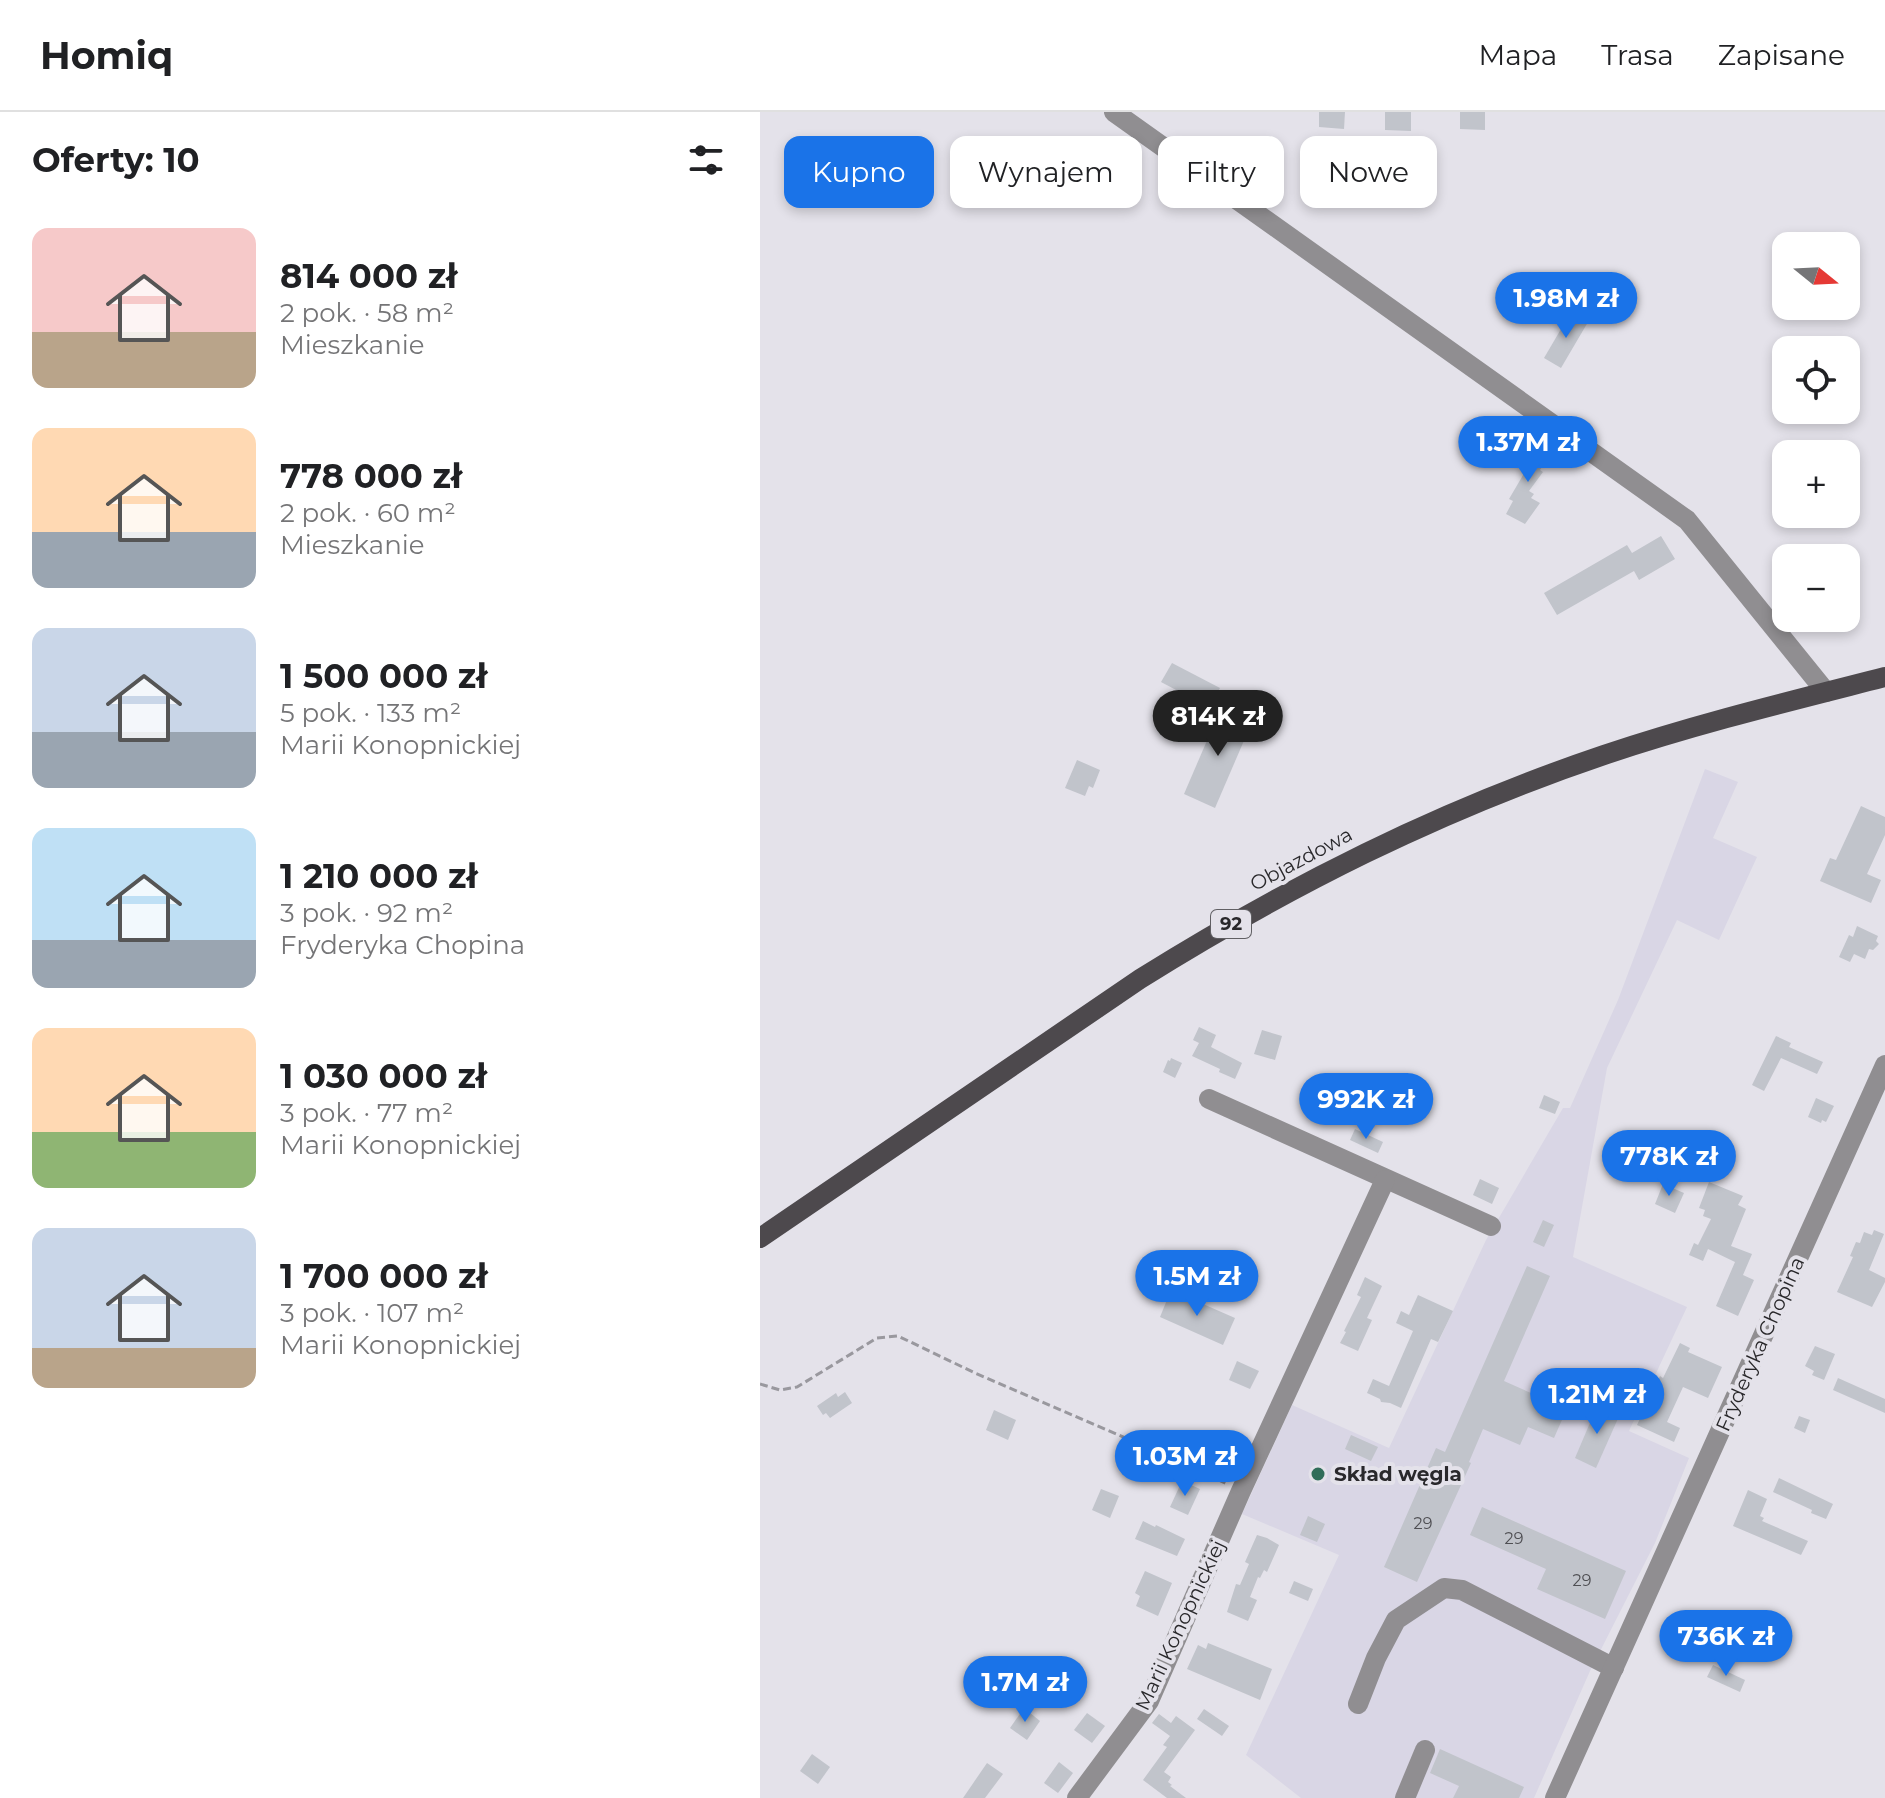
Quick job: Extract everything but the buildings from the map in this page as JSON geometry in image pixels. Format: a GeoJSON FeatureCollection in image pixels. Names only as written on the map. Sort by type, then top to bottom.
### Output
{"type":"FeatureCollection","features":[{"type":"Feature","properties":{"kind":"main road","name":"Objazdowa"},"geometry":{"type":"LineString","coordinates":[[760,1238],[1140,979],[1311,880],[1405,833],[1534,780],[1605,755],[1753,710],[1885,677]]}},
{"type":"Feature","properties":{"kind":"street"},"geometry":{"type":"LineString","coordinates":[[1114,112],[1687,520],[1826,692]]}},
{"type":"Feature","properties":{"kind":"street","name":"Fryderyka Chopina"},"geometry":{"type":"LineString","coordinates":[[1555,1798],[1885,1065]]}},
{"type":"Feature","properties":{"kind":"street"},"geometry":{"type":"LineString","coordinates":[[1209,1099],[1491,1226]]}},
{"type":"Feature","properties":{"kind":"street","name":"Marii Konopnickiej"},"geometry":{"type":"LineString","coordinates":[[1077,1798],[1149,1701],[1241,1491],[1385,1180]]}},
{"type":"Feature","properties":{"kind":"street"},"geometry":{"type":"LineString","coordinates":[[1358,1704],[1376,1658],[1396,1620],[1444,1588],[1462,1590],[1614,1668]]}},
{"type":"Feature","properties":{"kind":"street"},"geometry":{"type":"LineString","coordinates":[[1409,1797],[1425,1750]]}},
{"type":"Feature","properties":{"kind":"path"},"geometry":{"type":"LineString","coordinates":[[760,1384],[780,1390],[797,1387],[877,1338],[898,1336],[1241,1491]]}},
{"type":"Feature","properties":{"kind":"shaded area"},"geometry":{"type":"Polygon","coordinates":[[[1705,769],[1738,782],[1713,838],[1757,857],[1719,940],[1677,920],[1607,1068],[1573,1257],[1687,1307],[1629,1431],[1689,1458],[1655,1543],[1590,1671],[1534,1798],[1301,1798],[1246,1755],[1339,1555],[1242,1514],[1292,1405],[1389,1448],[1486,1240],[1563,1108],[1570,1108],[1618,1000],[1705,769]]]}},
{"type":"Feature","properties":{"kind":"place","name":"Skład węgla"},"geometry":{"type":"Point","coordinates":[1318,1474]}}]}
